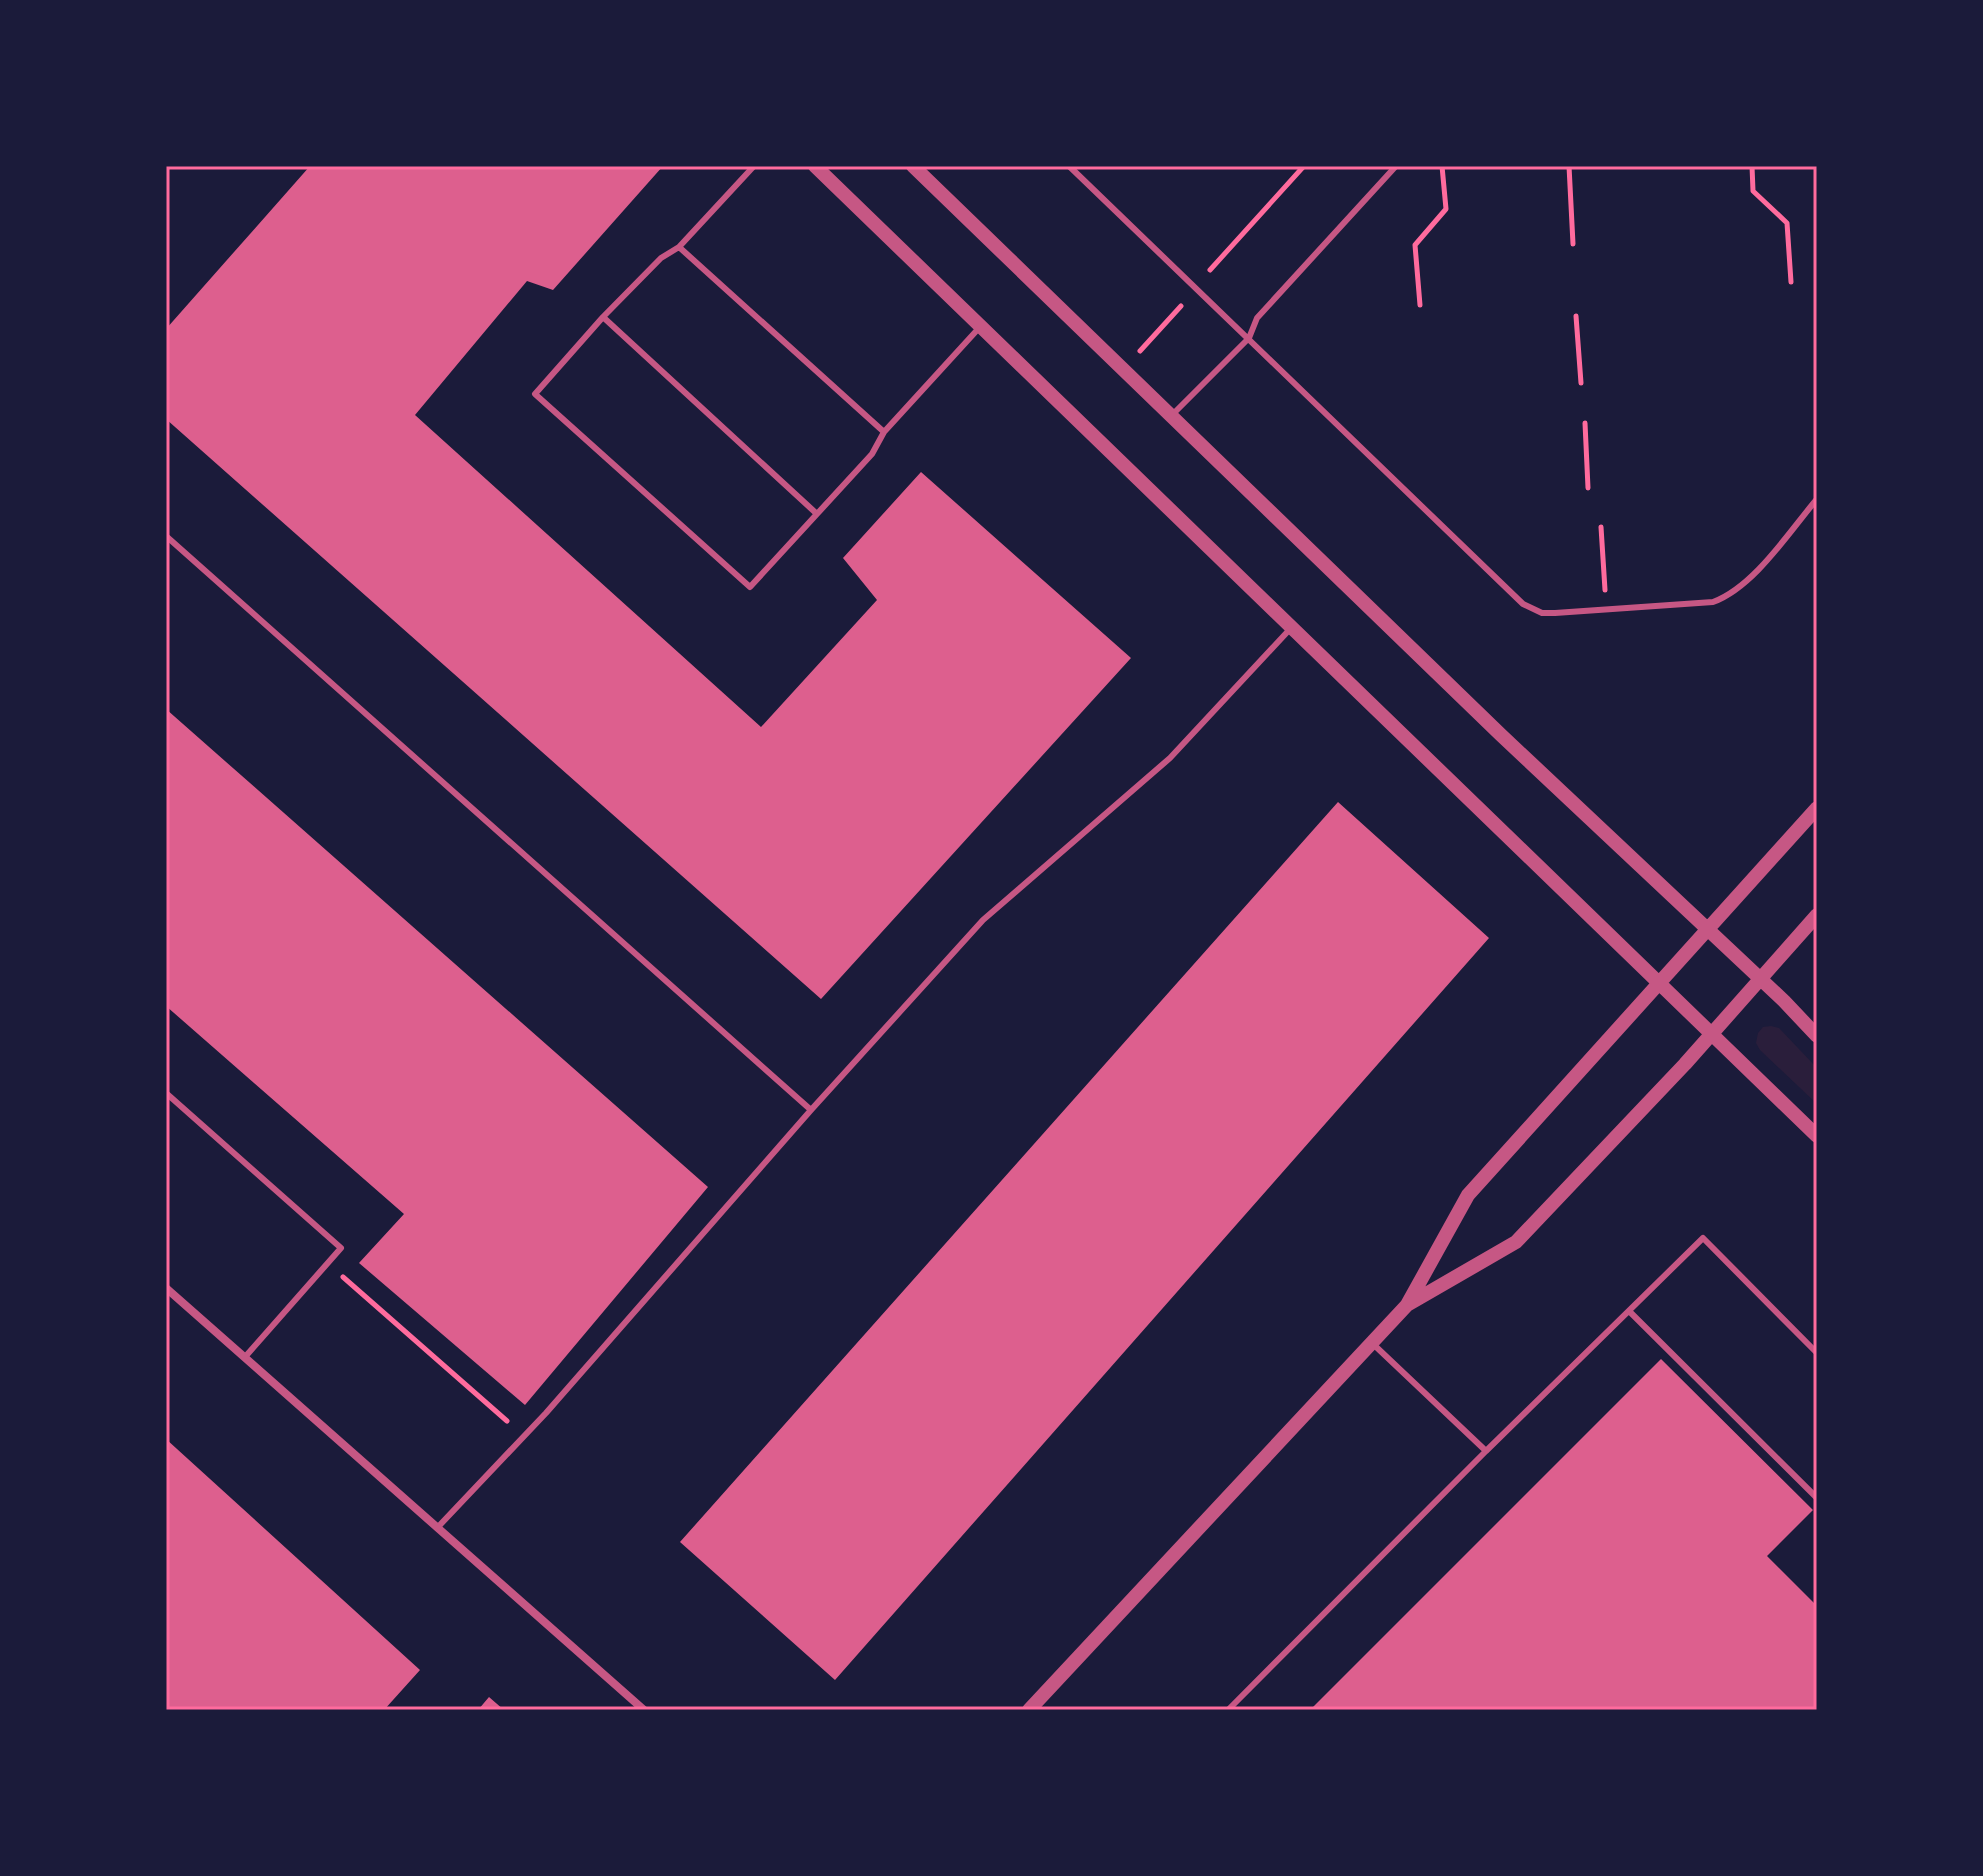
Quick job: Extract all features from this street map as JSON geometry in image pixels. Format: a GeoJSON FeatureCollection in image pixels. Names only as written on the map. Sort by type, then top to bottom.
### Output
{"type":"FeatureCollection","features":[{"type":"Feature","properties":{"kind":"street"},"geometry":{"type":"LineString","coordinates":[[815,166],[1817,1136]]}},
{"type":"Feature","properties":{"kind":"street"},"geometry":{"type":"LineString","coordinates":[[913,166],[1170,417],[1817,1036]]}},
{"type":"Feature","properties":{"kind":"street"},"geometry":{"type":"LineString","coordinates":[[1029,1710],[1407,1305],[1468,1195],[1817,808]]}},
{"type":"Feature","properties":{"kind":"street"},"geometry":{"type":"LineString","coordinates":[[1407,1305],[1516,1242],[1711,1034],[1817,915]]}},
{"type":"Feature","properties":{"kind":"street"},"geometry":{"type":"LineString","coordinates":[[166,1288],[644,1710]]}},
{"type":"Feature","properties":{"kind":"lane"},"geometry":{"type":"LineString","coordinates":[[754,166],[679,247],[661,258],[603,317],[535,394],[750,587],[872,454],[884,432],[980,327]]}},
{"type":"Feature","properties":{"kind":"lane"},"geometry":{"type":"LineString","coordinates":[[1069,166],[1523,604],[1542,613],[1713,602],[1737,590],[1817,499]]}},
{"type":"Feature","properties":{"kind":"lane"},"geometry":{"type":"LineString","coordinates":[[1170,417],[1249,338],[1257,318],[1396,166]]}},
{"type":"Feature","properties":{"kind":"lane"},"geometry":{"type":"LineString","coordinates":[[679,247],[884,432]]}},
{"type":"Feature","properties":{"kind":"lane"},"geometry":{"type":"LineString","coordinates":[[603,317],[817,514]]}},
{"type":"Feature","properties":{"kind":"lane"},"geometry":{"type":"LineString","coordinates":[[166,536],[811,1110]]}},
{"type":"Feature","properties":{"kind":"lane"},"geometry":{"type":"LineString","coordinates":[[437,1528],[546,1413],[811,1110],[983,920],[1170,758],[1291,628]]}},
{"type":"Feature","properties":{"kind":"lane"},"geometry":{"type":"LineString","coordinates":[[166,1093],[341,1248],[245,1357]]}},
{"type":"Feature","properties":{"kind":"lane"},"geometry":{"type":"LineString","coordinates":[[1228,1710],[1703,1238],[1817,1353]]}},
{"type":"Feature","properties":{"kind":"lane"},"geometry":{"type":"LineString","coordinates":[[1629,1311],[1817,1498]]}},
{"type":"Feature","properties":{"kind":"lane"},"geometry":{"type":"LineString","coordinates":[[1372,1343],[1486,1451]]}},
{"type":"Feature","properties":{"kind":"path"},"geometry":{"type":"LineString","coordinates":[[1210,270],[1304,166]]}},
{"type":"Feature","properties":{"kind":"path"},"geometry":{"type":"LineString","coordinates":[[1420,305],[1415,245],[1446,209],[1442,166]]}},
{"type":"Feature","properties":{"kind":"path"},"geometry":{"type":"LineString","coordinates":[[1569,166],[1573,244]]}},
{"type":"Feature","properties":{"kind":"path"},"geometry":{"type":"LineString","coordinates":[[1752,166],[1753,191],[1787,223],[1791,282]]}},
{"type":"Feature","properties":{"kind":"path"},"geometry":{"type":"LineString","coordinates":[[1140,351],[1182,305]]}},
{"type":"Feature","properties":{"kind":"path"},"geometry":{"type":"LineString","coordinates":[[1576,316],[1581,383]]}},
{"type":"Feature","properties":{"kind":"path"},"geometry":{"type":"LineString","coordinates":[[1585,423],[1588,488]]}},
{"type":"Feature","properties":{"kind":"path"},"geometry":{"type":"LineString","coordinates":[[1601,527],[1606,609]]}},
{"type":"Feature","properties":{"kind":"path"},"geometry":{"type":"LineString","coordinates":[[347,1280],[506,1420]]}},
{"type":"Feature","properties":{"kind":"shaded area"},"geometry":{"type":"Polygon","coordinates":[[[1763,1027],[1779,1028],[1817,1068],[1817,1104],[1760,1050],[1756,1043],[1758,1033],[1763,1027]]]}},
{"type":"Feature","properties":{"kind":"building"},"geometry":{"type":"Polygon","coordinates":[[[310,166],[663,166],[553,290],[527,281],[415,415],[761,727],[877,600],[843,558],[921,472],[1131,658],[821,999],[166,419],[166,329],[310,166]]]}},
{"type":"Feature","properties":{"kind":"building"},"geometry":{"type":"Polygon","coordinates":[[[166,709],[708,1187],[525,1405],[359,1263],[404,1214],[166,1006],[166,709]]]}},
{"type":"Feature","properties":{"kind":"building"},"geometry":{"type":"Polygon","coordinates":[[[1338,802],[1489,938],[835,1680],[680,1542],[1338,802]]]}},
{"type":"Feature","properties":{"kind":"building"},"geometry":{"type":"Polygon","coordinates":[[[1661,1359],[1813,1510],[1767,1556],[1817,1606],[1817,1710],[1310,1710],[1661,1359]]]}},
{"type":"Feature","properties":{"kind":"building"},"geometry":{"type":"Polygon","coordinates":[[[166,1439],[420,1670],[384,1710],[166,1710],[166,1439]]]}},
{"type":"Feature","properties":{"kind":"building"},"geometry":{"type":"Polygon","coordinates":[[[489,1697],[504,1710],[478,1710],[489,1697]]]}}]}
